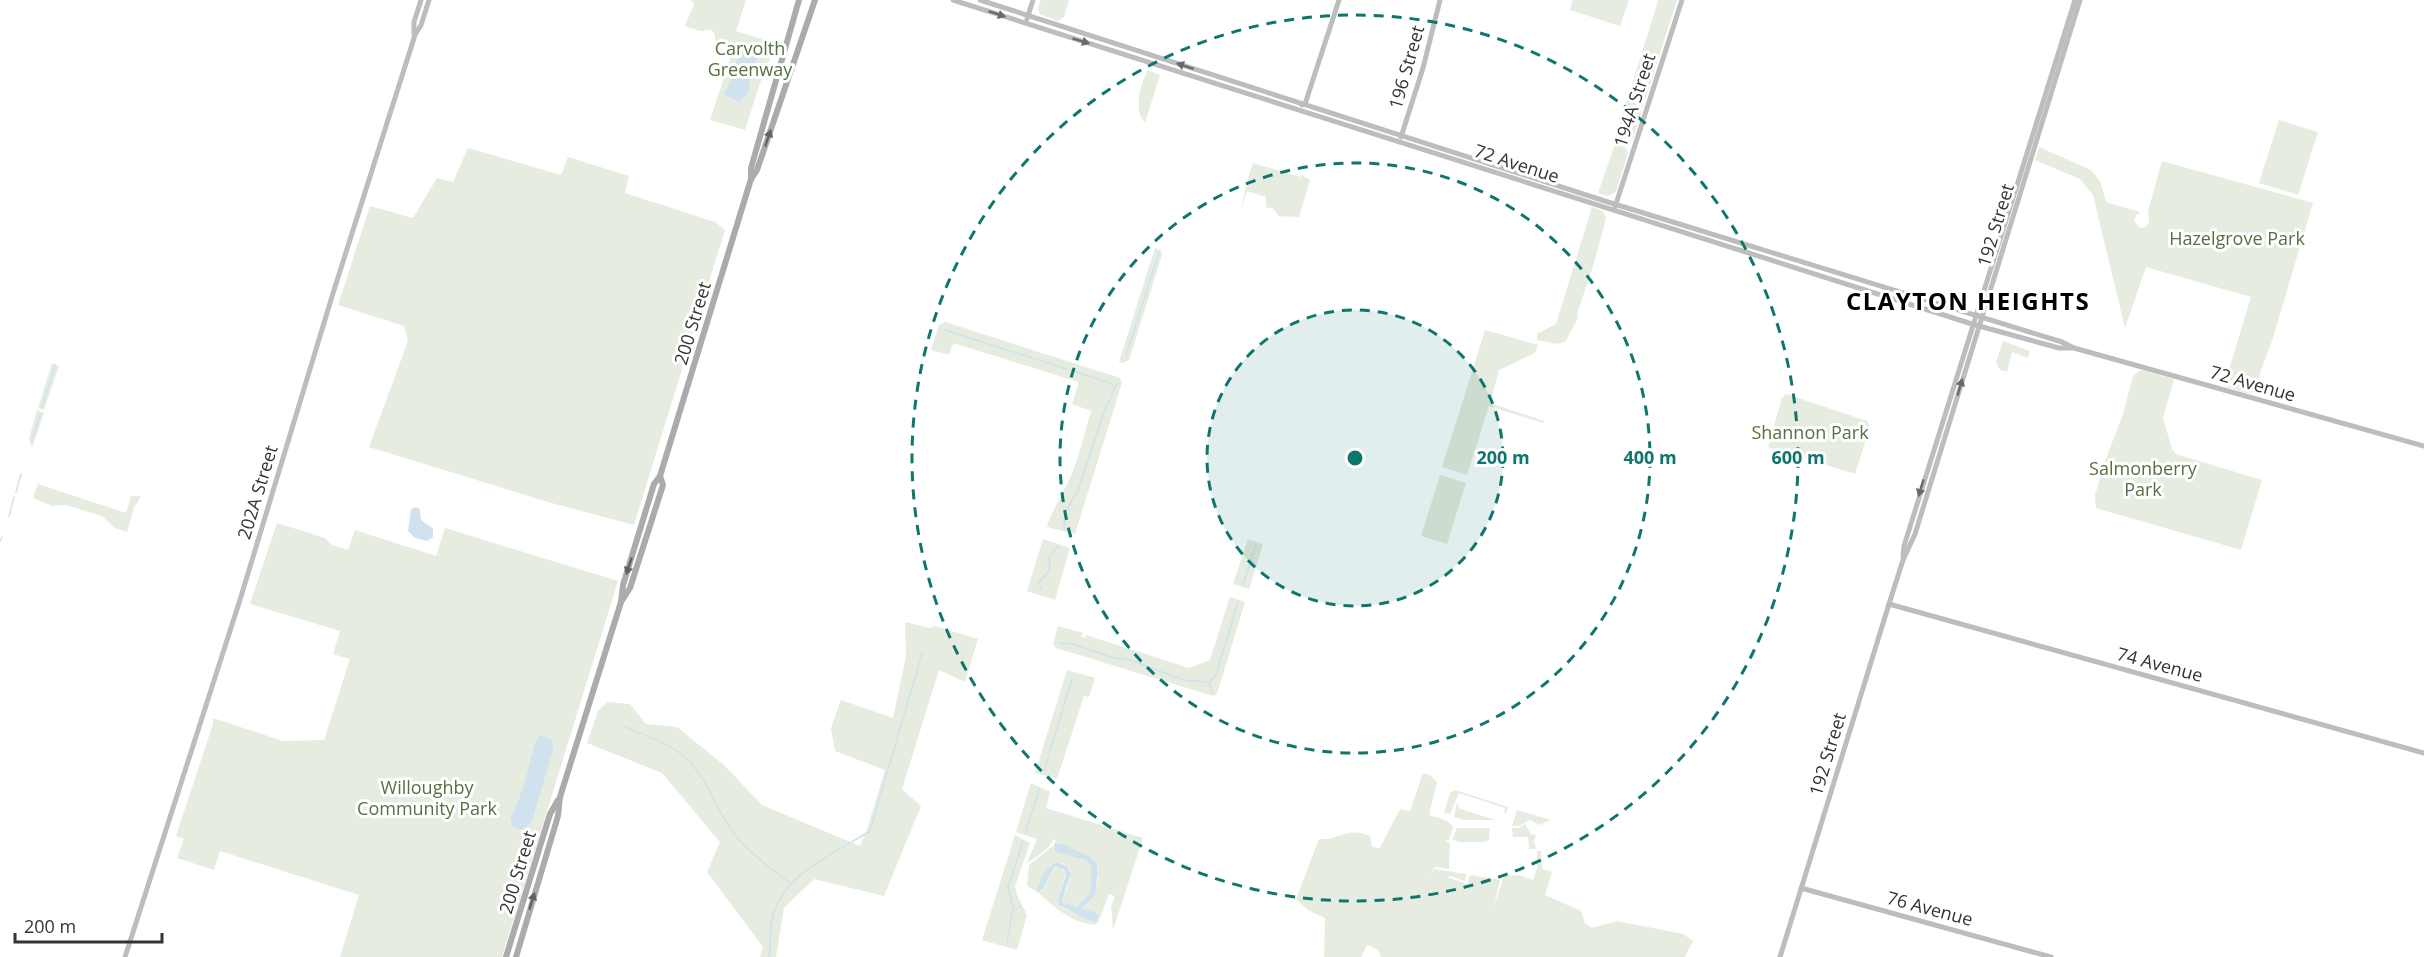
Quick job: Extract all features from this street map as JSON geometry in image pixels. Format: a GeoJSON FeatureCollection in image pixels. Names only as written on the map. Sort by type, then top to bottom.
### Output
{"type":"FeatureCollection","features":[{"type":"Feature","properties":{"kind":"main road","name":"202A Street"},"geometry":{"type":"LineString","coordinates":[[415,35],[414,22],[421,0]]}},
{"type":"Feature","properties":{"kind":"main road","name":"202A Street"},"geometry":{"type":"LineString","coordinates":[[125,957],[243,590],[337,280],[415,35],[421,25],[429,0]]}},
{"type":"Feature","properties":{"kind":"main road","name":"200 Street"},"geometry":{"type":"LineString","coordinates":[[751,179],[751,168],[799,0]]}},
{"type":"Feature","properties":{"kind":"main road","name":"200 Street"},"geometry":{"type":"LineString","coordinates":[[516,957],[558,816],[560,797],[621,602],[630,588],[663,485],[660,476],[751,179],[757,170],[815,0]]}},
{"type":"Feature","properties":{"kind":"main road","name":"72 Avenue"},"geometry":{"type":"LineString","coordinates":[[953,0],[1257,96],[1513,171],[1746,252],[1758,252],[1797,265],[1865,282],[2062,342],[2074,348],[2424,446]]}},
{"type":"Feature","properties":{"kind":"main road","name":"72 Avenue"},"geometry":{"type":"LineString","coordinates":[[980,0],[1305,104],[1470,164],[1802,266],[1976,325],[2059,348],[2074,348]]}},
{"type":"Feature","properties":{"kind":"main road"},"geometry":{"type":"LineString","coordinates":[[1025,23],[1033,0]]}},
{"type":"Feature","properties":{"kind":"main road"},"geometry":{"type":"LineString","coordinates":[[1257,96],[1298,105],[1305,104],[1339,0]]}},
{"type":"Feature","properties":{"kind":"main road","name":"196 Street"},"geometry":{"type":"LineString","coordinates":[[1400,138],[1423,68],[1440,0]]}},
{"type":"Feature","properties":{"kind":"main road","name":"194A Street"},"geometry":{"type":"LineString","coordinates":[[1616,207],[1682,0]]}},
{"type":"Feature","properties":{"kind":"main road","name":"192 Street"},"geometry":{"type":"LineString","coordinates":[[1780,957],[1903,560],[1915,534],[2074,0]]}},
{"type":"Feature","properties":{"kind":"main road","name":"192 Street"},"geometry":{"type":"LineString","coordinates":[[1978,318],[2080,0]]}},
{"type":"Feature","properties":{"kind":"main road"},"geometry":{"type":"LineString","coordinates":[[1225,86],[1229,83],[1255,91],[1265,91]]}},
{"type":"Feature","properties":{"kind":"main road"},"geometry":{"type":"LineString","coordinates":[[1470,164],[1481,164],[1505,172],[1513,171]]}},
{"type":"Feature","properties":{"kind":"main road","name":"74 Avenue"},"geometry":{"type":"LineString","coordinates":[[1889,604],[2424,753]]}},
{"type":"Feature","properties":{"kind":"main road","name":"200 Street"},"geometry":{"type":"LineString","coordinates":[[506,957],[550,814],[560,797]]}},
{"type":"Feature","properties":{"kind":"main road","name":"76 Avenue"},"geometry":{"type":"LineString","coordinates":[[1801,888],[2051,957]]}},
{"type":"Feature","properties":{"kind":"green space","name":"Carvolth Greenway"},"geometry":{"type":"Polygon","coordinates":[[[691,0],[746,0],[736,31],[776,43],[745,130],[710,120],[732,53],[731,46],[715,41],[712,30],[700,31],[685,26],[694,4],[691,0]]]}},
{"type":"Feature","properties":{"kind":"green space"},"geometry":{"type":"Polygon","coordinates":[[[1041,0],[1069,0],[1064,17],[1058,21],[1040,14],[1038,8],[1041,0]]]}},
{"type":"Feature","properties":{"kind":"green space"},"geometry":{"type":"Polygon","coordinates":[[[1573,0],[1629,0],[1620,26],[1570,10],[1573,0]]]}},
{"type":"Feature","properties":{"kind":"green space"},"geometry":{"type":"Polygon","coordinates":[[[1656,0],[1677,0],[1633,138],[1626,142],[1616,138],[1658,1],[1656,0]]]}},
{"type":"Feature","properties":{"kind":"green space"},"geometry":{"type":"Polygon","coordinates":[[[1148,70],[1160,75],[1145,123],[1139,112],[1139,97],[1142,82],[1148,70]]]}},
{"type":"Feature","properties":{"kind":"green space"},"geometry":{"type":"Polygon","coordinates":[[[2279,120],[2318,132],[2298,195],[2259,183],[2279,120]]]}},
{"type":"Feature","properties":{"kind":"green space"},"geometry":{"type":"Polygon","coordinates":[[[1615,144],[1625,147],[1628,153],[1616,192],[1608,196],[1598,193],[1615,144]]]}},
{"type":"Feature","properties":{"kind":"green space","name":"Hazelgrove Park"},"geometry":{"type":"Polygon","coordinates":[[[2039,147],[2091,170],[2100,181],[2106,202],[2140,212],[2134,221],[2140,228],[2146,227],[2149,223],[2148,211],[2162,161],[2313,203],[2272,341],[2253,392],[2246,393],[2224,386],[2251,297],[2146,267],[2125,328],[2093,195],[2080,179],[2035,160],[2039,147]]]}},
{"type":"Feature","properties":{"kind":"green space"},"geometry":{"type":"Polygon","coordinates":[[[468,148],[561,175],[568,157],[629,176],[625,193],[715,222],[725,230],[634,525],[548,502],[369,447],[408,341],[404,326],[338,305],[370,206],[413,218],[437,178],[453,182],[468,148]]]}},
{"type":"Feature","properties":{"kind":"green space"},"geometry":{"type":"Polygon","coordinates":[[[1253,163],[1301,177],[1302,175],[1310,180],[1299,217],[1278,216],[1274,209],[1266,207],[1266,197],[1247,191],[1241,209],[1253,163]]]}},
{"type":"Feature","properties":{"kind":"green space"},"geometry":{"type":"Polygon","coordinates":[[[1592,207],[1603,211],[1606,218],[1577,314],[1578,318],[1565,342],[1557,344],[1537,340],[1537,334],[1556,324],[1592,207]]]}},
{"type":"Feature","properties":{"kind":"green space"},"geometry":{"type":"Polygon","coordinates":[[[1155,248],[1161,250],[1162,255],[1129,360],[1119,362],[1155,248]]]}},
{"type":"Feature","properties":{"kind":"green space"},"geometry":{"type":"Polygon","coordinates":[[[945,322],[1120,378],[1122,383],[1075,534],[1047,527],[1072,473],[1091,411],[1072,404],[1079,382],[953,343],[949,355],[931,350],[939,325],[945,322]]]}},
{"type":"Feature","properties":{"kind":"green space"},"geometry":{"type":"Polygon","coordinates":[[[1485,330],[1538,345],[1535,353],[1499,370],[1490,403],[1544,421],[1543,423],[1489,406],[1467,475],[1442,467],[1485,330]]]}},
{"type":"Feature","properties":{"kind":"green space"},"geometry":{"type":"Polygon","coordinates":[[[2003,341],[2030,351],[2028,358],[2012,352],[2007,372],[2000,370],[1996,362],[2003,341]]]}},
{"type":"Feature","properties":{"kind":"green space"},"geometry":{"type":"Polygon","coordinates":[[[52,363],[59,366],[44,410],[38,408],[52,363]]]}},
{"type":"Feature","properties":{"kind":"green space","name":"Salmonberry Park"},"geometry":{"type":"Polygon","coordinates":[[[2141,370],[2174,379],[2163,418],[2172,449],[2176,454],[2262,480],[2241,550],[2096,508],[2095,495],[2123,414],[2133,376],[2141,370]]]}},
{"type":"Feature","properties":{"kind":"green space","name":"Shannon Park"},"geometry":{"type":"Polygon","coordinates":[[[1786,394],[1867,421],[1870,427],[1855,474],[1768,447],[1782,398],[1786,394]]]}},
{"type":"Feature","properties":{"kind":"green space"},"geometry":{"type":"Polygon","coordinates":[[[37,410],[44,413],[32,448],[29,439],[37,410]]]}},
{"type":"Feature","properties":{"kind":"green space"},"geometry":{"type":"Polygon","coordinates":[[[1440,475],[1466,483],[1447,544],[1421,536],[1440,475]]]}},
{"type":"Feature","properties":{"kind":"green space"},"geometry":{"type":"Polygon","coordinates":[[[38,484],[126,513],[131,496],[141,496],[134,508],[127,532],[115,528],[102,516],[66,505],[52,506],[33,498],[38,484]]]}},
{"type":"Feature","properties":{"kind":"green space","name":"Willoughby Community Park"},"geometry":{"type":"Polygon","coordinates":[[[277,523],[325,538],[332,545],[348,550],[355,530],[436,556],[445,528],[618,581],[502,957],[340,957],[359,895],[220,851],[214,870],[177,858],[184,839],[176,836],[213,718],[283,741],[324,740],[350,659],[333,654],[340,631],[250,604],[277,523]]]}},
{"type":"Feature","properties":{"kind":"green space"},"geometry":{"type":"Polygon","coordinates":[[[1043,539],[1070,548],[1055,600],[1027,591],[1043,539]]]}},
{"type":"Feature","properties":{"kind":"green space"},"geometry":{"type":"Polygon","coordinates":[[[1248,539],[1263,544],[1249,589],[1233,584],[1248,539]]]}},
{"type":"Feature","properties":{"kind":"green space"},"geometry":{"type":"Polygon","coordinates":[[[1230,597],[1245,602],[1217,694],[1213,696],[1056,648],[1053,644],[1058,626],[1083,633],[1081,636],[1085,638],[1086,635],[1189,668],[1210,660],[1230,597]]]}},
{"type":"Feature","properties":{"kind":"green space"},"geometry":{"type":"Polygon","coordinates":[[[905,622],[930,628],[935,626],[978,639],[965,682],[939,670],[902,789],[921,806],[884,896],[814,879],[784,908],[776,957],[760,957],[763,947],[707,872],[720,842],[662,773],[587,743],[598,711],[607,702],[630,704],[646,724],[677,727],[725,766],[762,805],[860,846],[885,770],[835,751],[831,728],[841,700],[893,718],[906,656],[905,622]]]}},
{"type":"Feature","properties":{"kind":"green space"},"geometry":{"type":"Polygon","coordinates":[[[1067,670],[1095,678],[1089,697],[1084,696],[1057,779],[1035,773],[1067,670]]]}},
{"type":"Feature","properties":{"kind":"green space"},"geometry":{"type":"Polygon","coordinates":[[[1423,773],[1430,775],[1437,782],[1429,815],[1445,820],[1453,827],[1449,840],[1444,841],[1450,843],[1449,869],[1435,867],[1430,874],[1435,869],[1466,874],[1465,881],[1447,877],[1466,884],[1470,884],[1467,882],[1471,875],[1500,880],[1493,909],[1504,876],[1519,875],[1533,880],[1537,868],[1537,851],[1541,851],[1542,869],[1552,872],[1545,895],[1581,911],[1585,923],[1592,928],[1617,921],[1683,934],[1693,941],[1685,957],[1381,957],[1378,950],[1367,945],[1361,957],[1324,957],[1325,918],[1308,910],[1296,899],[1319,839],[1355,832],[1362,833],[1370,836],[1372,847],[1380,848],[1400,809],[1410,811],[1423,773]]]}},
{"type":"Feature","properties":{"kind":"green space"},"geometry":{"type":"Polygon","coordinates":[[[1031,783],[1050,792],[1046,808],[1143,838],[1113,930],[1111,906],[1115,897],[1111,894],[1109,894],[1099,920],[1081,909],[1095,889],[1098,877],[1097,864],[1061,843],[1054,844],[1056,840],[1054,839],[1047,849],[1027,863],[1037,839],[1016,832],[1031,783]]]}},
{"type":"Feature","properties":{"kind":"green space"},"geometry":{"type":"Polygon","coordinates":[[[1455,790],[1508,807],[1506,813],[1504,813],[1505,808],[1459,793],[1450,814],[1444,813],[1450,793],[1455,790]]]}},
{"type":"Feature","properties":{"kind":"green space"},"geometry":{"type":"Polygon","coordinates":[[[1457,804],[1459,804],[1458,808],[1495,820],[1465,820],[1454,817],[1457,804]]]}},
{"type":"Feature","properties":{"kind":"green space"},"geometry":{"type":"Polygon","coordinates":[[[1517,810],[1551,820],[1539,825],[1530,820],[1519,826],[1512,826],[1517,810]]]}},
{"type":"Feature","properties":{"kind":"green space"},"geometry":{"type":"Polygon","coordinates":[[[1525,824],[1531,834],[1536,835],[1534,841],[1536,849],[1529,849],[1528,837],[1513,837],[1512,828],[1519,828],[1525,824]]]}},
{"type":"Feature","properties":{"kind":"green space"},"geometry":{"type":"Polygon","coordinates":[[[1457,828],[1490,828],[1489,840],[1459,842],[1452,839],[1457,828]]]}},
{"type":"Feature","properties":{"kind":"green space"},"geometry":{"type":"Polygon","coordinates":[[[1015,835],[1030,843],[1015,886],[1027,915],[1017,950],[982,940],[1015,835]]]}},
{"type":"Feature","properties":{"kind":"green space"},"geometry":{"type":"Polygon","coordinates":[[[1053,846],[1058,853],[1073,855],[1087,861],[1093,869],[1090,893],[1075,907],[1062,901],[1068,887],[1070,872],[1068,867],[1060,862],[1050,865],[1039,883],[1038,893],[1027,885],[1029,865],[1053,846]]]}},
{"type":"Feature","properties":{"kind":"green space"},"geometry":{"type":"Polygon","coordinates":[[[1059,867],[1066,873],[1059,896],[1061,907],[1084,918],[1099,920],[1097,924],[1082,923],[1074,919],[1039,893],[1045,888],[1052,869],[1059,867]]]}},
{"type":"Feature","properties":{"kind":"water"},"geometry":{"type":"Polygon","coordinates":[[[743,43],[762,45],[763,48],[751,70],[749,91],[739,102],[723,94],[730,82],[740,49],[743,43]]]}},
{"type":"Feature","properties":{"kind":"water"},"geometry":{"type":"Polygon","coordinates":[[[416,507],[420,509],[421,520],[433,529],[433,537],[427,541],[415,538],[408,531],[411,509],[416,507]]]}},
{"type":"Feature","properties":{"kind":"water"},"geometry":{"type":"Polygon","coordinates":[[[540,735],[552,740],[553,750],[532,821],[523,830],[513,827],[510,818],[521,792],[536,740],[540,735]]]}},
{"type":"Feature","properties":{"kind":"water"},"geometry":{"type":"Polygon","coordinates":[[[1061,843],[1091,858],[1097,864],[1095,895],[1081,909],[1094,912],[1099,916],[1096,922],[1059,905],[1059,896],[1066,875],[1064,870],[1053,868],[1044,888],[1038,893],[1043,874],[1053,863],[1057,862],[1067,866],[1071,874],[1063,902],[1076,907],[1090,893],[1092,867],[1086,860],[1055,852],[1054,844],[1061,843]]]}},
{"type":"Feature","properties":{"kind":"waterway"},"geometry":{"type":"LineString","coordinates":[[1126,356],[1159,252]]}},
{"type":"Feature","properties":{"kind":"waterway"},"geometry":{"type":"LineString","coordinates":[[945,330],[1110,383],[1114,387]]}},
{"type":"Feature","properties":{"kind":"waterway"},"geometry":{"type":"LineString","coordinates":[[42,407],[55,366]]}},
{"type":"Feature","properties":{"kind":"waterway"},"geometry":{"type":"LineString","coordinates":[[1064,530],[1065,513],[1078,490],[1105,409],[1117,384]]}},
{"type":"Feature","properties":{"kind":"waterway"},"geometry":{"type":"LineString","coordinates":[[33,438],[40,415]]}},
{"type":"Feature","properties":{"kind":"waterway"},"geometry":{"type":"LineString","coordinates":[[16,492],[21,474]]}},
{"type":"Feature","properties":{"kind":"waterway"},"geometry":{"type":"LineString","coordinates":[[9,516],[14,497]]}},
{"type":"Feature","properties":{"kind":"waterway"},"geometry":{"type":"LineString","coordinates":[[0,541],[2,537]]}},
{"type":"Feature","properties":{"kind":"waterway"},"geometry":{"type":"LineString","coordinates":[[1243,585],[1256,544]]}},
{"type":"Feature","properties":{"kind":"waterway"},"geometry":{"type":"LineString","coordinates":[[1042,590],[1039,583],[1050,569],[1049,556],[1059,546]]}},
{"type":"Feature","properties":{"kind":"waterway"},"geometry":{"type":"LineString","coordinates":[[1210,682],[1216,675],[1238,602]]}},
{"type":"Feature","properties":{"kind":"waterway"},"geometry":{"type":"LineString","coordinates":[[1061,643],[1130,660],[1184,680],[1209,682]]}},
{"type":"Feature","properties":{"kind":"waterway"},"geometry":{"type":"LineString","coordinates":[[769,957],[773,915],[788,887],[827,856],[870,831],[922,654]]}},
{"type":"Feature","properties":{"kind":"waterway"},"geometry":{"type":"LineString","coordinates":[[1044,771],[1072,679]]}},
{"type":"Feature","properties":{"kind":"waterway"},"geometry":{"type":"LineString","coordinates":[[1209,683],[1213,693]]}},
{"type":"Feature","properties":{"kind":"waterway"},"geometry":{"type":"LineString","coordinates":[[625,727],[667,745],[689,761],[703,779],[735,835],[754,854],[790,883]]}},
{"type":"Feature","properties":{"kind":"waterway"},"geometry":{"type":"LineString","coordinates":[[1026,832],[1039,789]]}},
{"type":"Feature","properties":{"kind":"waterway"},"geometry":{"type":"LineString","coordinates":[[1007,943],[1013,907],[1008,887],[1023,841]]}},
{"type":"Feature","properties":{"kind":"waterway"},"geometry":{"type":"LineString","coordinates":[[1012,911],[1021,906]]}},
{"type":"Feature","properties":{"kind":"district","name":"CLAYTON HEIGHTS"},"geometry":{"type":"Point","coordinates":[1968,300]}}]}
